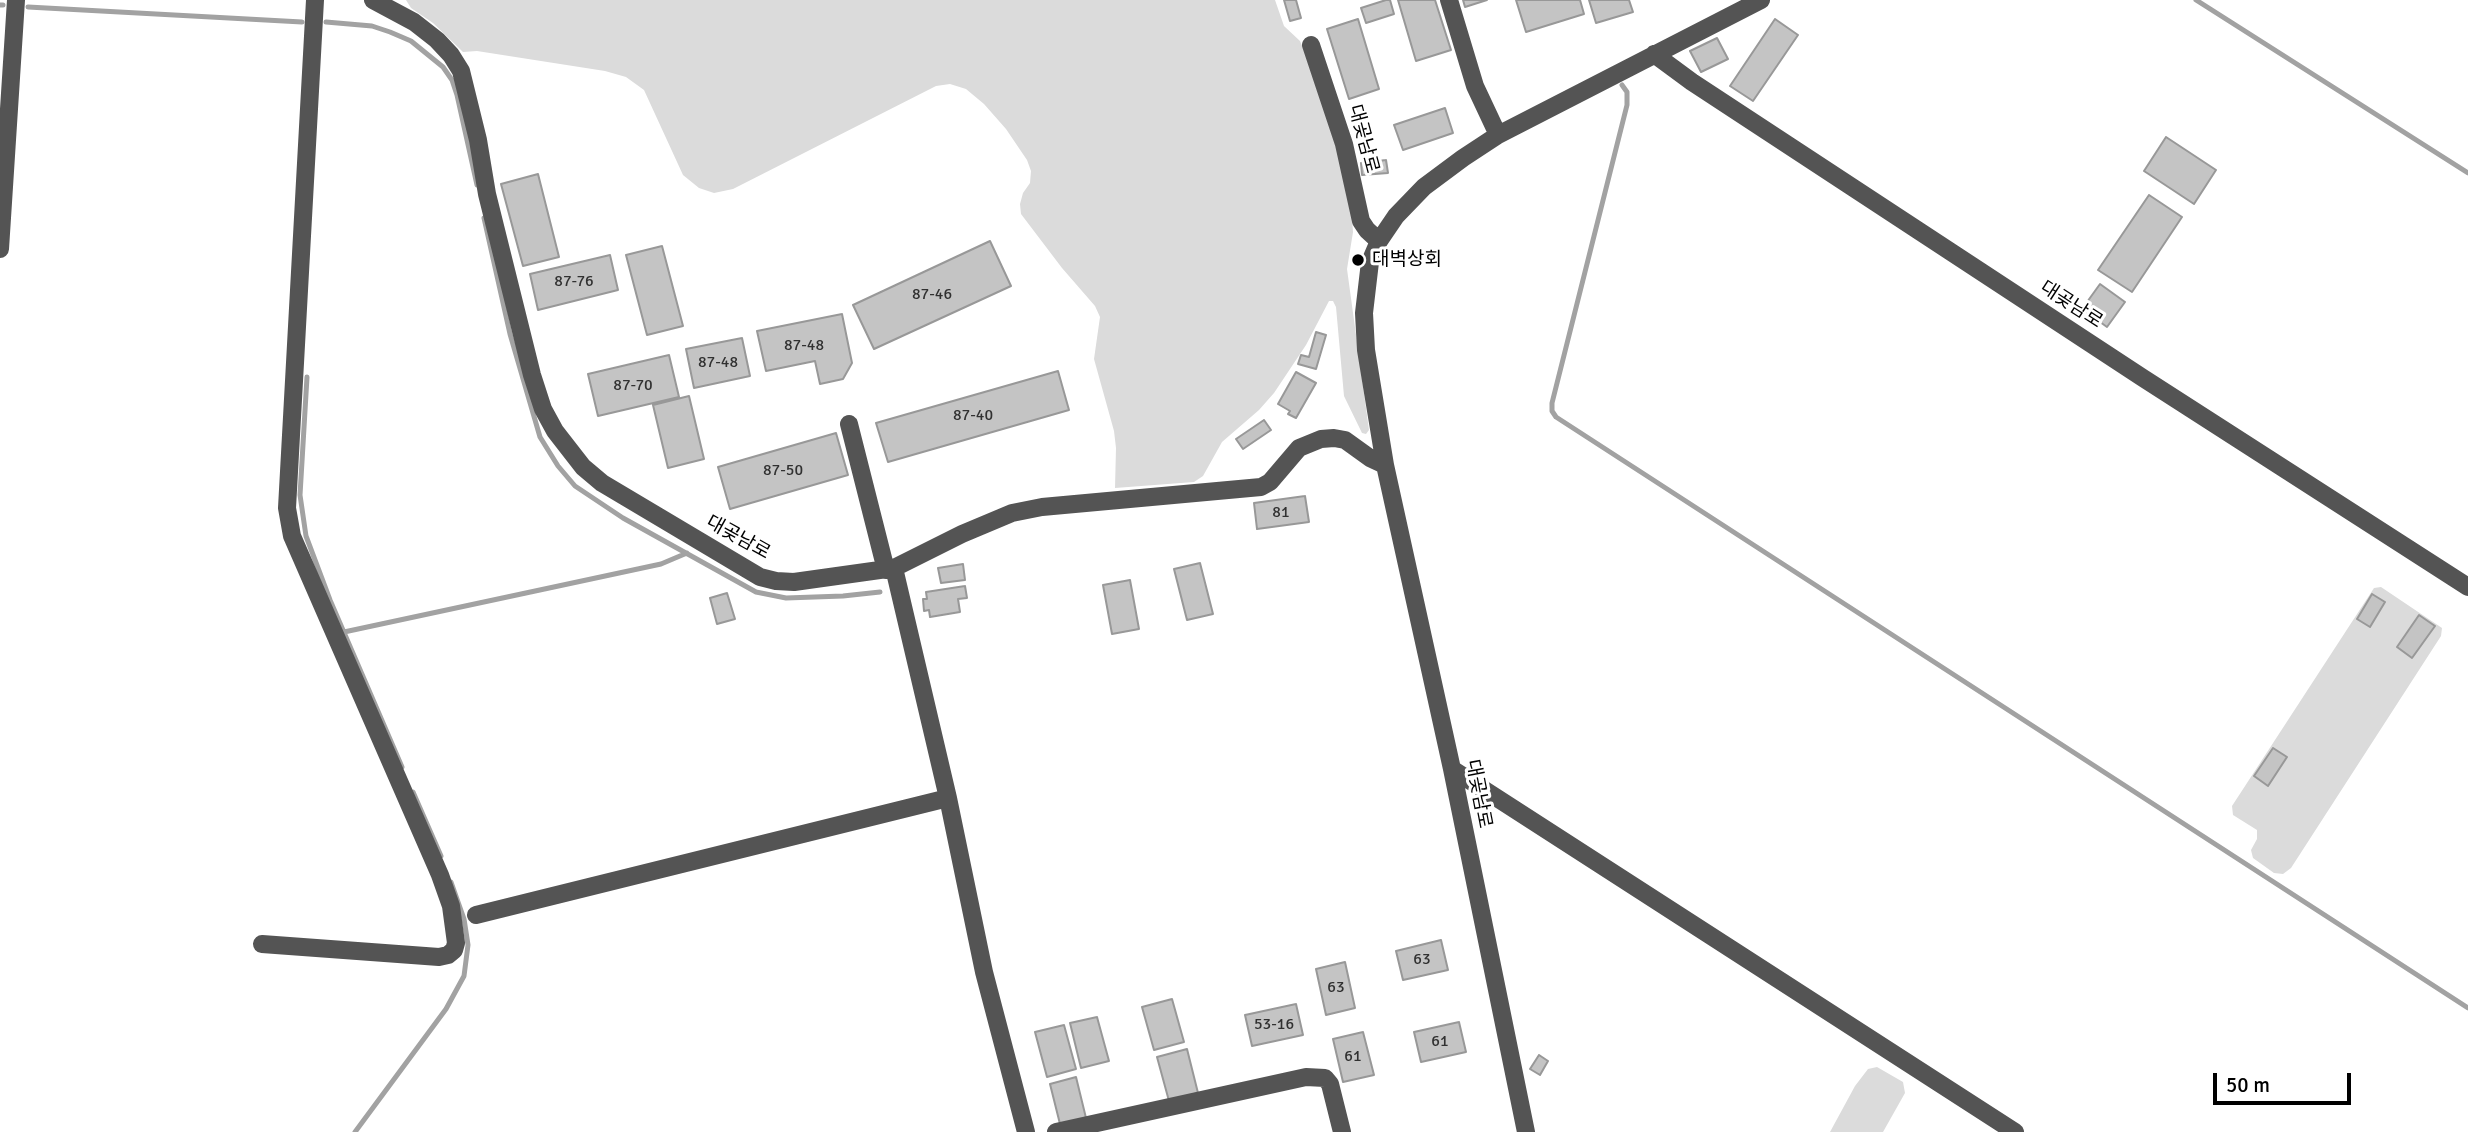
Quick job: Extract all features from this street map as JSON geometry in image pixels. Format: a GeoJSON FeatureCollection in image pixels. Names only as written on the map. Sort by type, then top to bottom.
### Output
{"type":"FeatureCollection","features":[{"type":"Feature","properties":{"kind":"street"},"geometry":{"type":"LineString","coordinates":[[0,248],[16,0]]}},
{"type":"Feature","properties":{"kind":"street"},"geometry":{"type":"LineString","coordinates":[[262,944],[439,957],[448,956],[456,943],[451,906],[440,875],[292,536],[289,522],[287,508],[314,0]]}},
{"type":"Feature","properties":{"kind":"street","name":"대곶남로"},"geometry":{"type":"LineString","coordinates":[[373,0],[415,22],[452,55],[461,71],[478,140],[487,194],[532,376],[543,409],[555,431],[583,467],[624,496],[760,577],[794,582],[890,569],[1012,513],[1042,507],[1261,487],[1270,482],[1299,448],[1321,439],[1345,440],[1370,458],[1385,464]]}},
{"type":"Feature","properties":{"kind":"street"},"geometry":{"type":"LineString","coordinates":[[1449,0],[1475,86],[1498,135]]}},
{"type":"Feature","properties":{"kind":"street","name":"대곶남로"},"geometry":{"type":"LineString","coordinates":[[1526,1132],[1452,769],[1385,464],[1366,350],[1364,313],[1370,262],[1378,241],[1396,216],[1424,187],[1498,135],[1761,0]]}},
{"type":"Feature","properties":{"kind":"street","name":"대곶남로"},"geometry":{"type":"LineString","coordinates":[[1311,45],[1344,144],[1361,221],[1378,241]]}},
{"type":"Feature","properties":{"kind":"street","name":"대곶남로"},"geometry":{"type":"LineString","coordinates":[[1654,54],[2132,370],[2468,587]]}},
{"type":"Feature","properties":{"kind":"street"},"geometry":{"type":"LineString","coordinates":[[849,425],[890,569],[948,798],[985,972],[1026,1132]]}},
{"type":"Feature","properties":{"kind":"street"},"geometry":{"type":"LineString","coordinates":[[1452,769],[2015,1132]]}},
{"type":"Feature","properties":{"kind":"street"},"geometry":{"type":"LineString","coordinates":[[477,915],[948,798]]}},
{"type":"Feature","properties":{"kind":"street"},"geometry":{"type":"LineString","coordinates":[[1056,1132],[1291,1080],[1317,1077],[1325,1078],[1330,1084],[1342,1132]]}},
{"type":"Feature","properties":{"kind":"shaded area"},"geometry":{"type":"Polygon","coordinates":[[[406,0],[1275,0],[1284,26],[1300,41],[1317,82],[1336,139],[1351,205],[1353,232],[1347,269],[1369,430],[1366,434],[1362,433],[1344,396],[1336,307],[1333,301],[1329,301],[1306,345],[1274,393],[1222,442],[1203,476],[1194,482],[1115,488],[1114,431],[1094,359],[1100,317],[1095,306],[1021,214],[1023,193],[1030,183],[1031,171],[1027,160],[1006,129],[984,104],[966,89],[950,84],[936,86],[733,189],[714,193],[699,188],[683,175],[644,90],[626,77],[605,71],[477,51],[463,52],[433,23],[411,8],[406,0]]]}},
{"type":"Feature","properties":{"kind":"shaded area"},"geometry":{"type":"Polygon","coordinates":[[[2381,587],[2442,628],[2441,636],[2291,868],[2283,874],[2274,873],[2253,858],[2251,850],[2257,839],[2257,830],[2233,815],[2232,806],[2374,588],[2381,587]]]}},
{"type":"Feature","properties":{"kind":"shaded area"},"geometry":{"type":"Polygon","coordinates":[[[1877,1067],[1903,1082],[1905,1093],[1883,1132],[1830,1132],[1855,1086],[1868,1069],[1877,1067]]]}},
{"type":"Feature","properties":{"kind":"building"},"geometry":{"type":"Polygon","coordinates":[[[1284,0],[1296,0],[1301,18],[1290,21],[1284,0]]]}},
{"type":"Feature","properties":{"kind":"building"},"geometry":{"type":"Polygon","coordinates":[[[1390,0],[1394,14],[1366,23],[1361,8],[1390,0]]]}},
{"type":"Feature","properties":{"kind":"building"},"geometry":{"type":"Polygon","coordinates":[[[1398,0],[1435,0],[1451,50],[1416,61],[1398,0]]]}},
{"type":"Feature","properties":{"kind":"building"},"geometry":{"type":"Polygon","coordinates":[[[1463,0],[1487,0],[1465,7],[1463,0]]]}},
{"type":"Feature","properties":{"kind":"building"},"geometry":{"type":"Polygon","coordinates":[[[1516,0],[1580,0],[1584,14],[1526,32],[1516,0]]]}},
{"type":"Feature","properties":{"kind":"building"},"geometry":{"type":"Polygon","coordinates":[[[1589,0],[1629,0],[1633,12],[1596,23],[1589,0]]]}},
{"type":"Feature","properties":{"kind":"building"},"geometry":{"type":"Polygon","coordinates":[[[1358,19],[1379,89],[1349,99],[1327,29],[1358,19]]]}},
{"type":"Feature","properties":{"kind":"building"},"geometry":{"type":"Polygon","coordinates":[[[1775,19],[1798,35],[1753,101],[1730,86],[1775,19]]]}},
{"type":"Feature","properties":{"kind":"building"},"geometry":{"type":"Polygon","coordinates":[[[1717,38],[1728,59],[1701,72],[1690,51],[1717,38]]]}},
{"type":"Feature","properties":{"kind":"building"},"geometry":{"type":"Polygon","coordinates":[[[1445,108],[1453,133],[1403,150],[1394,125],[1445,108]]]}},
{"type":"Feature","properties":{"kind":"building"},"geometry":{"type":"Polygon","coordinates":[[[2166,137],[2216,170],[2194,204],[2144,171],[2166,137]]]}},
{"type":"Feature","properties":{"kind":"building"},"geometry":{"type":"Polygon","coordinates":[[[1386,160],[1388,173],[1362,175],[1361,163],[1386,160]]]}},
{"type":"Feature","properties":{"kind":"building"},"geometry":{"type":"Polygon","coordinates":[[[538,174],[559,257],[523,266],[501,184],[538,174]]]}},
{"type":"Feature","properties":{"kind":"building"},"geometry":{"type":"Polygon","coordinates":[[[2149,195],[2182,217],[2132,292],[2098,270],[2149,195]]]}},
{"type":"Feature","properties":{"kind":"building"},"geometry":{"type":"Polygon","coordinates":[[[990,241],[1011,286],[874,349],[853,305],[990,241]]]}},
{"type":"Feature","properties":{"kind":"building"},"geometry":{"type":"Polygon","coordinates":[[[662,246],[683,326],[647,335],[626,255],[662,246]]]}},
{"type":"Feature","properties":{"kind":"building"},"geometry":{"type":"Polygon","coordinates":[[[610,255],[618,290],[538,310],[530,274],[610,255]]]}},
{"type":"Feature","properties":{"kind":"building"},"geometry":{"type":"Polygon","coordinates":[[[2100,284],[2125,302],[2107,327],[2082,309],[2100,284]]]}},
{"type":"Feature","properties":{"kind":"building"},"geometry":{"type":"Polygon","coordinates":[[[842,314],[852,363],[843,379],[820,384],[815,361],[766,371],[757,331],[842,314]]]}},
{"type":"Feature","properties":{"kind":"building"},"geometry":{"type":"Polygon","coordinates":[[[1316,332],[1326,335],[1316,369],[1298,364],[1301,355],[1309,357],[1316,332]]]}},
{"type":"Feature","properties":{"kind":"building"},"geometry":{"type":"Polygon","coordinates":[[[742,338],[750,376],[694,388],[686,349],[742,338]]]}},
{"type":"Feature","properties":{"kind":"building"},"geometry":{"type":"Polygon","coordinates":[[[669,355],[679,397],[598,416],[588,374],[669,355]]]}},
{"type":"Feature","properties":{"kind":"building"},"geometry":{"type":"Polygon","coordinates":[[[1058,371],[1069,410],[888,462],[876,423],[1058,371]]]}},
{"type":"Feature","properties":{"kind":"building"},"geometry":{"type":"Polygon","coordinates":[[[1296,372],[1316,383],[1296,418],[1278,404],[1296,372]]]}},
{"type":"Feature","properties":{"kind":"building"},"geometry":{"type":"Polygon","coordinates":[[[689,396],[704,459],[668,468],[653,405],[689,396]]]}},
{"type":"Feature","properties":{"kind":"building"},"geometry":{"type":"Polygon","coordinates":[[[1264,420],[1271,430],[1243,449],[1236,439],[1264,420]]]}},
{"type":"Feature","properties":{"kind":"building"},"geometry":{"type":"Polygon","coordinates":[[[836,433],[848,475],[730,509],[718,467],[836,433]]]}},
{"type":"Feature","properties":{"kind":"building"},"geometry":{"type":"Polygon","coordinates":[[[1305,496],[1309,522],[1257,529],[1254,503],[1305,496]]]}},
{"type":"Feature","properties":{"kind":"building"},"geometry":{"type":"Polygon","coordinates":[[[1200,563],[1213,614],[1187,620],[1174,569],[1200,563]]]}},
{"type":"Feature","properties":{"kind":"building"},"geometry":{"type":"Polygon","coordinates":[[[963,564],[965,580],[941,583],[938,568],[963,564]]]}},
{"type":"Feature","properties":{"kind":"building"},"geometry":{"type":"Polygon","coordinates":[[[1130,580],[1139,629],[1112,634],[1103,585],[1130,580]]]}},
{"type":"Feature","properties":{"kind":"building"},"geometry":{"type":"Polygon","coordinates":[[[965,586],[967,598],[958,599],[960,612],[930,617],[929,610],[924,611],[923,599],[927,599],[926,592],[965,586]]]}},
{"type":"Feature","properties":{"kind":"building"},"geometry":{"type":"Polygon","coordinates":[[[727,593],[735,619],[717,624],[710,598],[727,593]]]}},
{"type":"Feature","properties":{"kind":"building"},"geometry":{"type":"Polygon","coordinates":[[[2372,594],[2385,602],[2370,627],[2357,619],[2372,594]]]}},
{"type":"Feature","properties":{"kind":"building"},"geometry":{"type":"Polygon","coordinates":[[[2419,615],[2435,626],[2412,658],[2397,647],[2419,615]]]}},
{"type":"Feature","properties":{"kind":"building"},"geometry":{"type":"Polygon","coordinates":[[[2273,748],[2287,757],[2268,786],[2254,776],[2273,748]]]}},
{"type":"Feature","properties":{"kind":"building"},"geometry":{"type":"Polygon","coordinates":[[[1441,940],[1448,970],[1403,980],[1396,951],[1441,940]]]}},
{"type":"Feature","properties":{"kind":"building"},"geometry":{"type":"Polygon","coordinates":[[[1345,962],[1355,1008],[1326,1015],[1316,969],[1345,962]]]}},
{"type":"Feature","properties":{"kind":"building"},"geometry":{"type":"Polygon","coordinates":[[[1172,999],[1184,1042],[1154,1050],[1142,1007],[1172,999]]]}},
{"type":"Feature","properties":{"kind":"building"},"geometry":{"type":"Polygon","coordinates":[[[1296,1004],[1303,1035],[1252,1046],[1245,1015],[1296,1004]]]}},
{"type":"Feature","properties":{"kind":"building"},"geometry":{"type":"Polygon","coordinates":[[[1097,1017],[1109,1061],[1081,1068],[1070,1023],[1097,1017]]]}},
{"type":"Feature","properties":{"kind":"building"},"geometry":{"type":"Polygon","coordinates":[[[1459,1022],[1466,1052],[1421,1062],[1414,1032],[1459,1022]]]}},
{"type":"Feature","properties":{"kind":"building"},"geometry":{"type":"Polygon","coordinates":[[[1064,1025],[1076,1069],[1047,1077],[1035,1032],[1064,1025]]]}},
{"type":"Feature","properties":{"kind":"building"},"geometry":{"type":"Polygon","coordinates":[[[1363,1032],[1374,1075],[1343,1082],[1333,1039],[1363,1032]]]}},
{"type":"Feature","properties":{"kind":"building"},"geometry":{"type":"Polygon","coordinates":[[[1187,1049],[1198,1093],[1169,1101],[1157,1057],[1187,1049]]]}},
{"type":"Feature","properties":{"kind":"building"},"geometry":{"type":"Polygon","coordinates":[[[1539,1055],[1548,1061],[1540,1075],[1530,1069],[1539,1055]]]}},
{"type":"Feature","properties":{"kind":"building"},"geometry":{"type":"Polygon","coordinates":[[[1076,1077],[1086,1118],[1060,1124],[1050,1084],[1076,1077]]]}},
{"type":"Feature","properties":{"kind":"waterway"},"geometry":{"type":"LineString","coordinates":[[2196,0],[2468,173]]}},
{"type":"Feature","properties":{"kind":"waterway"},"geometry":{"type":"LineString","coordinates":[[28,7],[302,22]]}},
{"type":"Feature","properties":{"kind":"waterway"},"geometry":{"type":"LineString","coordinates":[[326,22],[372,26],[390,32],[411,41],[443,67],[452,80],[457,95],[477,185]]}},
{"type":"Feature","properties":{"kind":"waterway"},"geometry":{"type":"LineString","coordinates":[[1622,85],[1627,92],[1627,105],[1552,403],[1552,411],[1556,417],[2468,1008]]}},
{"type":"Feature","properties":{"kind":"waterway"},"geometry":{"type":"LineString","coordinates":[[484,218],[510,334],[540,437],[558,466],[575,486],[623,518],[756,592],[786,598],[880,592]]}},
{"type":"Feature","properties":{"kind":"waterway"},"geometry":{"type":"LineString","coordinates":[[307,377],[300,495],[306,536],[330,600],[402,767]]}},
{"type":"Feature","properties":{"kind":"waterway"},"geometry":{"type":"LineString","coordinates":[[344,632],[661,564],[687,553]]}},
{"type":"Feature","properties":{"kind":"waterway"},"geometry":{"type":"LineString","coordinates":[[413,792],[441,856]]}},
{"type":"Feature","properties":{"kind":"waterway"},"geometry":{"type":"LineString","coordinates":[[355,1132],[446,1009],[464,976],[468,945],[464,919],[451,882]]}},
{"type":"Feature","properties":{"kind":"place","name":"대벽상회"},"geometry":{"type":"Point","coordinates":[1358,260]}}]}
